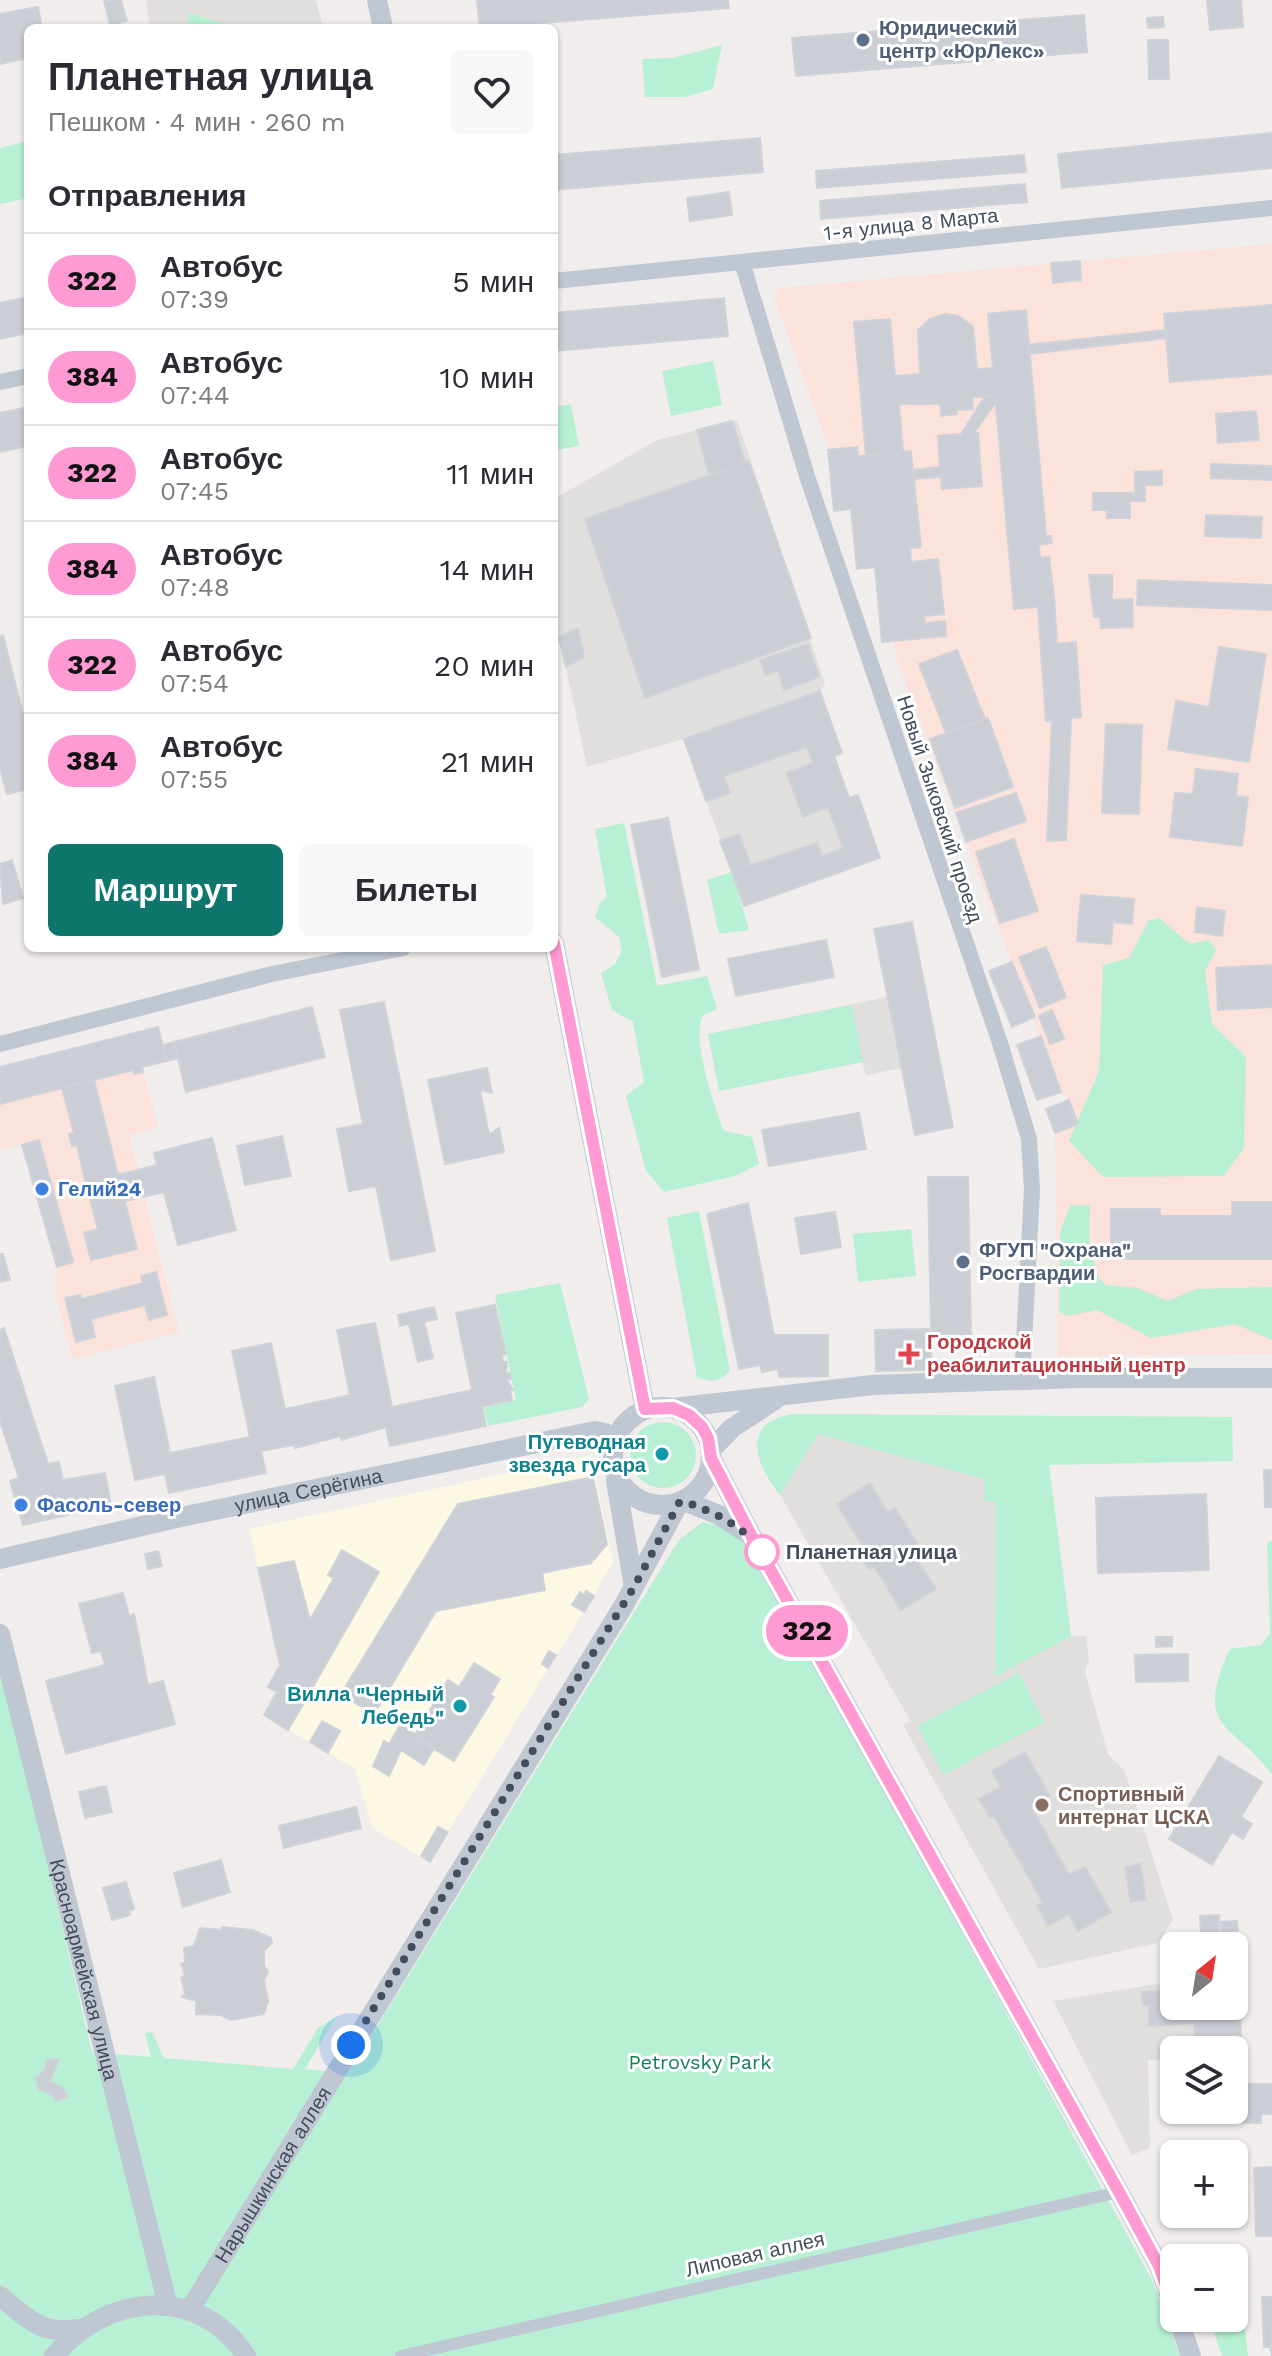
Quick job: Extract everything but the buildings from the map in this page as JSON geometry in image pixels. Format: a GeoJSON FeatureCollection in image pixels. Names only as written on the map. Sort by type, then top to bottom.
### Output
{"type":"FeatureCollection","features":[{"type":"Feature","properties":{"kind":"street"},"geometry":{"type":"LineString","coordinates":[[377,0],[382,24]]}},
{"type":"Feature","properties":{"kind":"street","name":"1-я улица 8 Марта"},"geometry":{"type":"LineString","coordinates":[[558,281],[1272,208]]}},
{"type":"Feature","properties":{"kind":"street","name":"Новый Зыковский проезд"},"geometry":{"type":"LineString","coordinates":[[742,262],[807,476],[1000,1043],[1029,1139],[1032,1190],[1022,1380]]}},
{"type":"Feature","properties":{"kind":"street"},"geometry":{"type":"LineString","coordinates":[[0,382],[24,377]]}},
{"type":"Feature","properties":{"kind":"street"},"geometry":{"type":"LineString","coordinates":[[0,1044],[272,974],[383,952]]}},
{"type":"Feature","properties":{"kind":"street"},"geometry":{"type":"LineString","coordinates":[[556,952],[645,1409]]}},
{"type":"Feature","properties":{"kind":"street"},"geometry":{"type":"LineString","coordinates":[[634,1587],[615,1473],[614,1441],[632,1417],[645,1409],[873,1385],[1272,1378]]}},
{"type":"Feature","properties":{"kind":"street"},"geometry":{"type":"LineString","coordinates":[[682,1502],[707,1477],[711,1454],[755,1409],[789,1392]]}},
{"type":"Feature","properties":{"kind":"street"},"geometry":{"type":"LineString","coordinates":[[673,1408],[689,1415],[702,1427],[711,1454],[752,1537],[1160,2269]]}},
{"type":"Feature","properties":{"kind":"street","name":"улица Серёгина"},"geometry":{"type":"LineString","coordinates":[[0,1559],[181,1517],[595,1431],[605,1433],[614,1441]]}},
{"type":"Feature","properties":{"kind":"street"},"geometry":{"type":"LineString","coordinates":[[615,1473],[625,1490],[641,1501],[660,1506],[682,1502],[719,1515],[752,1537]]}},
{"type":"Feature","properties":{"kind":"street","name":"Нарышкинская аллея"},"geometry":{"type":"LineString","coordinates":[[189,2311],[634,1587],[682,1502]]}},
{"type":"Feature","properties":{"kind":"street","name":"Красноармейская улица"},"geometry":{"type":"LineString","coordinates":[[0,1634],[168,2306]]}},
{"type":"Feature","properties":{"kind":"street","name":"Липовая аллея"},"geometry":{"type":"LineString","coordinates":[[401,2356],[1119,2192]]}},
{"type":"Feature","properties":{"kind":"street"},"geometry":{"type":"LineString","coordinates":[[0,2296],[37,2327],[57,2333],[79,2329],[122,2308],[168,2306],[189,2311],[216,2325],[246,2356]]}},
{"type":"Feature","properties":{"kind":"street"},"geometry":{"type":"LineString","coordinates":[[54,2356],[79,2329]]}},
{"type":"Feature","properties":{"kind":"street"},"geometry":{"type":"LineString","coordinates":[[1183,2332],[1191,2356]]}},
{"type":"Feature","properties":{"kind":"shaded area"},"geometry":{"type":"Polygon","coordinates":[[[146,0],[316,0],[322,24],[149,24],[146,0]]]}},
{"type":"Feature","properties":{"kind":"shaded area"},"geometry":{"type":"Polygon","coordinates":[[[1272,244],[1272,1354],[1058,1356],[1055,1133],[1078,1123],[1069,1100],[1061,1092],[896,657],[894,641],[882,642],[875,568],[857,569],[851,509],[774,297],[780,288],[1272,244]]]}},
{"type":"Feature","properties":{"kind":"shaded area"},"geometry":{"type":"Polygon","coordinates":[[[737,420],[825,684],[820,691],[842,753],[834,757],[849,798],[858,795],[880,858],[744,906],[684,739],[587,767],[558,630],[558,497],[657,440],[737,420]]]}},
{"type":"Feature","properties":{"kind":"shaded area"},"geometry":{"type":"Polygon","coordinates":[[[887,997],[902,1068],[866,1075],[862,1062],[719,1091],[708,1034],[887,997]]]}},
{"type":"Feature","properties":{"kind":"shaded area"},"geometry":{"type":"Polygon","coordinates":[[[158,1027],[167,1061],[142,1067],[158,1127],[129,1135],[179,1332],[72,1359],[55,1292],[57,1267],[73,1261],[39,1141],[0,1150],[0,1067],[158,1027]]]}},
{"type":"Feature","properties":{"kind":"shaded area"},"geometry":{"type":"Polygon","coordinates":[[[818,1433],[984,1479],[996,1501],[995,1676],[1071,1636],[1086,1636],[1089,1660],[1085,1672],[1108,1754],[1125,1771],[1173,1920],[1165,1932],[1160,1932],[1158,1943],[1039,1969],[903,1725],[910,1720],[780,1495],[818,1433]]]}},
{"type":"Feature","properties":{"kind":"shaded area"},"geometry":{"type":"Polygon","coordinates":[[[591,1455],[613,1563],[430,1862],[372,1828],[355,1769],[264,1715],[277,1692],[268,1687],[280,1665],[249,1529],[591,1455]]]}},
{"type":"Feature","properties":{"kind":"shaded area"},"geometry":{"type":"Polygon","coordinates":[[[1160,1983],[1160,2020],[1240,2020],[1241,2036],[1160,2036],[1160,2060],[1148,2060],[1150,2148],[1132,2155],[1053,2001],[1160,1983]]]}},
{"type":"Feature","properties":{"kind":"green space"},"geometry":{"type":"Polygon","coordinates":[[[190,13],[225,24],[187,24],[190,13]]]}},
{"type":"Feature","properties":{"kind":"green space"},"geometry":{"type":"Polygon","coordinates":[[[722,45],[713,89],[685,97],[645,97],[642,59],[673,58],[722,45]]]}},
{"type":"Feature","properties":{"kind":"green space"},"geometry":{"type":"Polygon","coordinates":[[[24,142],[24,199],[0,204],[0,148],[24,142]]]}},
{"type":"Feature","properties":{"kind":"green space"},"geometry":{"type":"Polygon","coordinates":[[[713,361],[722,405],[671,416],[662,371],[713,361]]]}},
{"type":"Feature","properties":{"kind":"green space"},"geometry":{"type":"Polygon","coordinates":[[[571,404],[579,446],[558,450],[558,406],[571,404]]]}},
{"type":"Feature","properties":{"kind":"green space"},"geometry":{"type":"Polygon","coordinates":[[[624,823],[657,986],[707,976],[717,1009],[703,1015],[700,1026],[702,1056],[710,1089],[724,1131],[752,1137],[759,1164],[735,1176],[664,1192],[646,1171],[626,1096],[644,1082],[633,1022],[612,1010],[601,973],[615,964],[622,951],[619,937],[595,917],[600,903],[607,897],[595,829],[624,823]]]}},
{"type":"Feature","properties":{"kind":"green space"},"geometry":{"type":"Polygon","coordinates":[[[732,872],[749,930],[719,934],[707,880],[732,872]]]}},
{"type":"Feature","properties":{"kind":"green space"},"geometry":{"type":"Polygon","coordinates":[[[1159,918],[1190,944],[1208,940],[1216,950],[1205,971],[1212,1024],[1246,1057],[1244,1148],[1224,1176],[1103,1177],[1069,1141],[1099,1071],[1103,965],[1129,958],[1148,921],[1159,918]]]}},
{"type":"Feature","properties":{"kind":"green space"},"geometry":{"type":"Polygon","coordinates":[[[852,1005],[863,1062],[719,1091],[708,1034],[852,1005]]]}},
{"type":"Feature","properties":{"kind":"green space"},"geometry":{"type":"Polygon","coordinates":[[[1070,1205],[1090,1206],[1089,1237],[1098,1278],[1106,1285],[1137,1288],[1168,1301],[1196,1289],[1272,1287],[1272,1340],[1235,1324],[1151,1338],[1097,1310],[1067,1316],[1059,1311],[1060,1233],[1070,1205]]]}},
{"type":"Feature","properties":{"kind":"green space"},"geometry":{"type":"Polygon","coordinates":[[[699,1211],[730,1371],[715,1380],[697,1377],[667,1218],[699,1211]]]}},
{"type":"Feature","properties":{"kind":"green space"},"geometry":{"type":"Polygon","coordinates":[[[911,1229],[916,1276],[858,1282],[853,1234],[911,1229]]]}},
{"type":"Feature","properties":{"kind":"green space"},"geometry":{"type":"Polygon","coordinates":[[[560,1283],[589,1399],[582,1407],[488,1426],[484,1408],[516,1400],[495,1295],[560,1283]]]}},
{"type":"Feature","properties":{"kind":"green space"},"geometry":{"type":"Polygon","coordinates":[[[796,1414],[1232,1417],[1233,1461],[1049,1465],[1071,1636],[995,1677],[996,1502],[984,1501],[984,1479],[818,1434],[780,1495],[759,1457],[759,1434],[778,1418],[796,1414]]]}},
{"type":"Feature","properties":{"kind":"green space"},"geometry":{"type":"Polygon","coordinates":[[[663,1422],[676,1424],[686,1432],[694,1442],[694,1468],[686,1478],[676,1486],[663,1488],[650,1486],[640,1478],[632,1468],[630,1455],[632,1442],[640,1432],[650,1424],[663,1422]]]}},
{"type":"Feature","properties":{"kind":"green space","name":"Petrovsky Park"},"geometry":{"type":"Polygon","coordinates":[[[703,1522],[712,1524],[728,1530],[758,1559],[1153,2282],[1160,2301],[1160,2332],[1171,2332],[1180,2356],[0,2356],[0,1665],[92,2052],[151,2057],[145,2033],[152,2032],[164,2058],[293,2069],[318,2028],[336,2017],[305,2069],[348,2073],[679,1540],[703,1522]]]}},
{"type":"Feature","properties":{"kind":"green space"},"geometry":{"type":"Polygon","coordinates":[[[1272,1541],[1272,1775],[1222,1724],[1216,1712],[1215,1697],[1219,1676],[1230,1649],[1261,1645],[1270,1633],[1267,1543],[1272,1541]]]}},
{"type":"Feature","properties":{"kind":"green space"},"geometry":{"type":"Polygon","coordinates":[[[1019,1673],[1044,1722],[943,1775],[917,1726],[1019,1673]]]}},
{"type":"Feature","properties":{"kind":"green space"},"geometry":{"type":"Polygon","coordinates":[[[1214,2332],[1245,2332],[1248,2356],[1222,2356],[1214,2332]]]}},
{"type":"Feature","properties":{"kind":"bus line","name":"322"},"geometry":{"type":"LineString","coordinates":[[556,952],[645,1409],[673,1408],[689,1415],[702,1427],[708,1438],[711,1458],[752,1537],[771,1566],[1160,2269]]}},
{"type":"Feature","properties":{"kind":"place","name":"Юридический центр «ЮрЛекс»"},"geometry":{"type":"Point","coordinates":[863,40]}},
{"type":"Feature","properties":{"kind":"place","name":"Гелий24"},"geometry":{"type":"Point","coordinates":[42,1189]}},
{"type":"Feature","properties":{"kind":"place","name":"ФГУП \"Охрана\" Росгвардии"},"geometry":{"type":"Point","coordinates":[963,1262]}},
{"type":"Feature","properties":{"kind":"place","name":"Городской реабилитационный центр"},"geometry":{"type":"Point","coordinates":[909,1354]}},
{"type":"Feature","properties":{"kind":"place","name":"Путеводная звезда гусара"},"geometry":{"type":"Point","coordinates":[662,1454]}},
{"type":"Feature","properties":{"kind":"place","name":"Фасоль-север"},"geometry":{"type":"Point","coordinates":[21,1505]}},
{"type":"Feature","properties":{"kind":"place","name":"Планетная улица"},"geometry":{"type":"Point","coordinates":[762,1552]}},
{"type":"Feature","properties":{"kind":"place","name":"Вилла \"Черный Лебедь\""},"geometry":{"type":"Point","coordinates":[460,1706]}},
{"type":"Feature","properties":{"kind":"place","name":"Спортивный интернат ЦСКА"},"geometry":{"type":"Point","coordinates":[1042,1805]}},
{"type":"Feature","properties":{"kind":"route"},"geometry":{"type":"LineString","coordinates":[[351,2045],[634,1587],[679,1503],[684,1501],[719,1515],[752,1537],[764,1555],[762,1552]]}}]}
